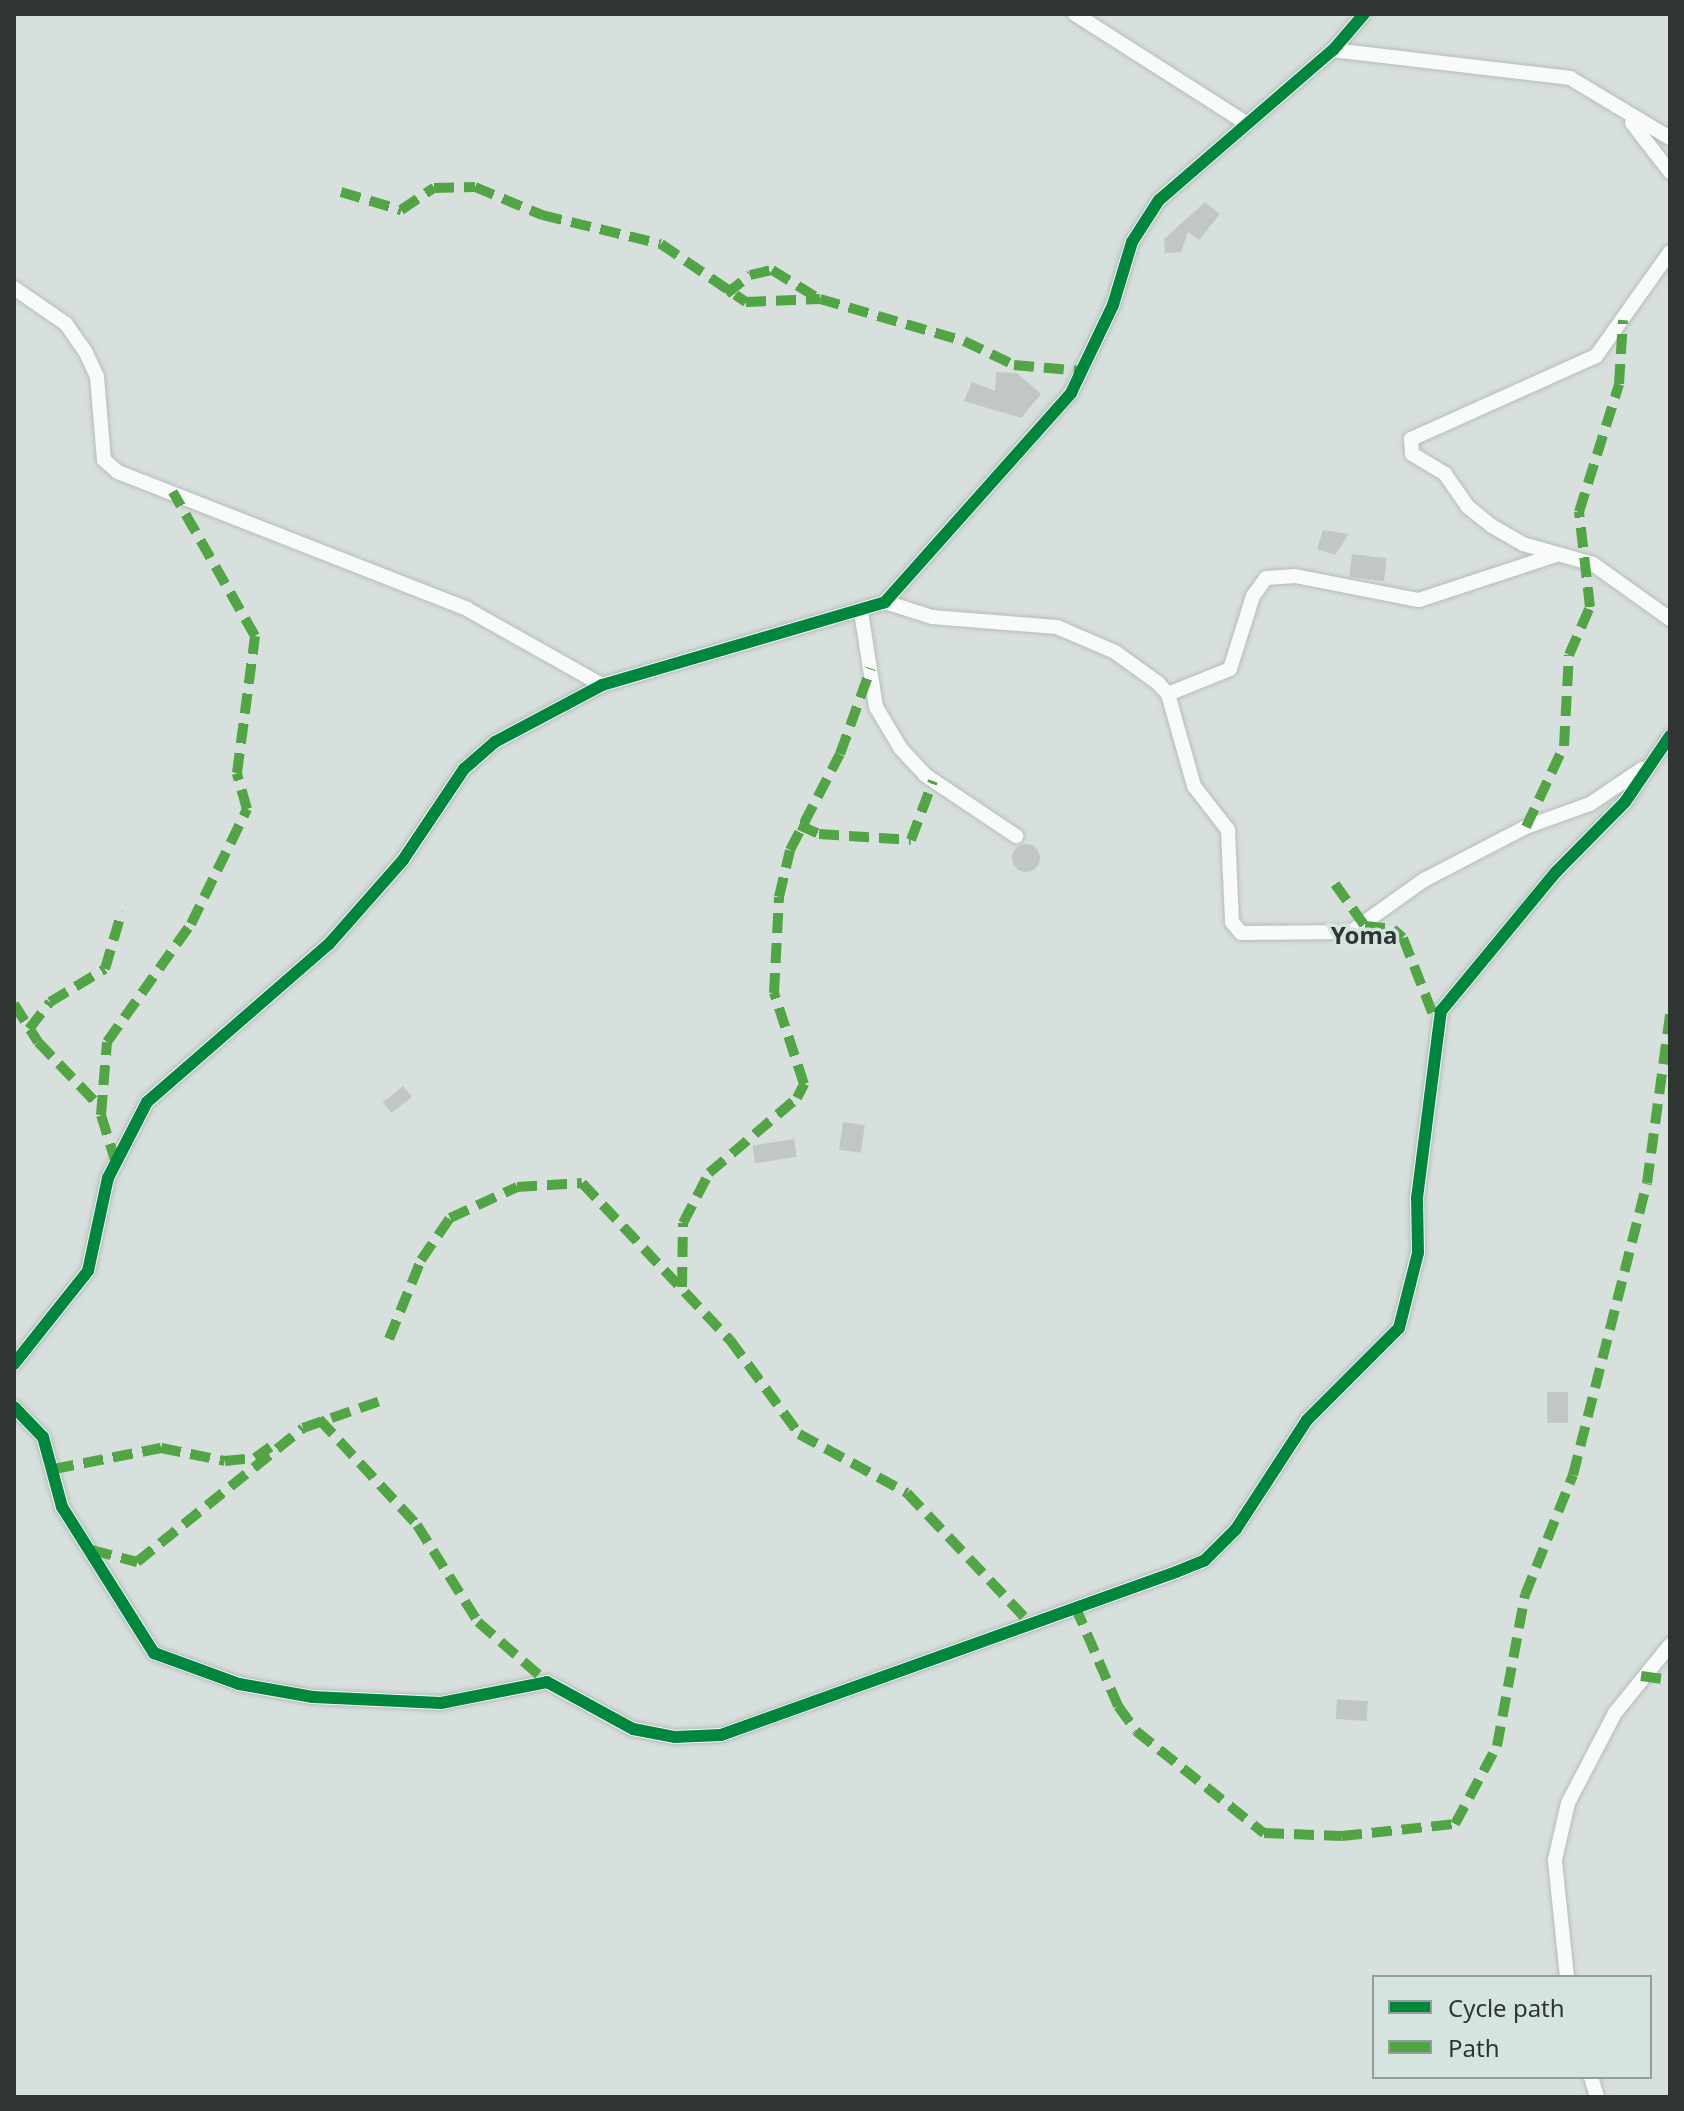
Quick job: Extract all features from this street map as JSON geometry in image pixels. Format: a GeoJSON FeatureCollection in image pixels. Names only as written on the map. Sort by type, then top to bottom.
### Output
{"type":"FeatureCollection","features":[{"type":"Feature","properties":{"kind":"street"},"geometry":{"type":"LineString","coordinates":[[1075,14],[1246,123]]}},
{"type":"Feature","properties":{"kind":"street"},"geometry":{"type":"LineString","coordinates":[[14,1364],[88,1271],[108,1178],[147,1102],[329,944],[403,860],[464,769],[495,742],[602,685],[861,612],[885,602],[1071,393],[1113,305],[1141,222],[1189,167],[1333,50],[1364,14]]}},
{"type":"Feature","properties":{"kind":"street"},"geometry":{"type":"LineString","coordinates":[[1333,50],[1570,78],[1627,116],[1670,138]]}},
{"type":"Feature","properties":{"kind":"street"},"geometry":{"type":"LineString","coordinates":[[1627,116],[1670,172]]}},
{"type":"Feature","properties":{"kind":"street"},"geometry":{"type":"LineString","coordinates":[[1670,252],[1596,356],[1512,389],[1480,412],[1420,429],[1411,439],[1412,454],[1445,474],[1467,506],[1523,544],[1593,564],[1670,619]]}},
{"type":"Feature","properties":{"kind":"street"},"geometry":{"type":"LineString","coordinates":[[14,288],[66,324],[86,353],[97,377],[104,460],[118,472],[467,609],[602,685]]}},
{"type":"Feature","properties":{"kind":"street"},"geometry":{"type":"LineString","coordinates":[[1168,694],[1230,669],[1253,596],[1266,578],[1295,576],[1419,600],[1556,555]]}},
{"type":"Feature","properties":{"kind":"street"},"geometry":{"type":"LineString","coordinates":[[885,602],[932,617],[1084,635],[1168,694],[1194,786],[1228,830],[1232,922],[1241,933],[1351,932],[1424,880],[1526,827],[1590,804],[1660,752]]}},
{"type":"Feature","properties":{"kind":"street"},"geometry":{"type":"LineString","coordinates":[[861,612],[876,707],[901,749],[925,775],[1016,836]]}},
{"type":"Feature","properties":{"kind":"street"},"geometry":{"type":"LineString","coordinates":[[14,1407],[43,1437],[62,1507],[154,1653],[239,1684],[313,1697],[441,1703],[547,1682],[633,1729],[675,1737],[721,1735],[1176,1572],[1205,1560],[1236,1529],[1307,1420],[1399,1328],[1418,1253],[1417,1198],[1441,1011],[1556,872],[1617,812],[1670,736]]}},
{"type":"Feature","properties":{"kind":"street"},"geometry":{"type":"LineString","coordinates":[[1567,1975],[1555,1860],[1568,1803],[1615,1713],[1670,1645]]}},
{"type":"Feature","properties":{"kind":"building"},"geometry":{"type":"Polygon","coordinates":[[[1205,202],[1220,214],[1199,240],[1188,232],[1181,252],[1165,253],[1164,239],[1205,202]]]}},
{"type":"Feature","properties":{"kind":"building"},"geometry":{"type":"Polygon","coordinates":[[[996,372],[1017,373],[1041,394],[1021,418],[964,401],[972,382],[995,391],[996,372]]]}},
{"type":"Feature","properties":{"kind":"building"},"geometry":{"type":"Polygon","coordinates":[[[1323,530],[1349,534],[1335,555],[1317,549],[1323,530]]]}},
{"type":"Feature","properties":{"kind":"building"},"geometry":{"type":"Polygon","coordinates":[[[1352,554],[1387,558],[1384,581],[1349,577],[1352,554]]]}},
{"type":"Feature","properties":{"kind":"building"},"geometry":{"type":"Polygon","coordinates":[[[1026,844],[1036,848],[1040,858],[1036,868],[1026,872],[1016,868],[1012,858],[1016,848],[1026,844]]]}},
{"type":"Feature","properties":{"kind":"building"},"geometry":{"type":"Polygon","coordinates":[[[403,1086],[412,1097],[392,1113],[383,1102],[403,1086]]]}},
{"type":"Feature","properties":{"kind":"building"},"geometry":{"type":"Polygon","coordinates":[[[843,1122],[865,1125],[861,1153],[839,1150],[843,1122]]]}},
{"type":"Feature","properties":{"kind":"building"},"geometry":{"type":"Polygon","coordinates":[[[794,1139],[797,1157],[755,1163],[753,1146],[794,1139]]]}},
{"type":"Feature","properties":{"kind":"building"},"geometry":{"type":"Polygon","coordinates":[[[1547,1392],[1568,1392],[1568,1423],[1547,1423],[1547,1392]]]}},
{"type":"Feature","properties":{"kind":"building"},"geometry":{"type":"Polygon","coordinates":[[[1337,1699],[1368,1701],[1367,1721],[1336,1719],[1337,1699]]]}},
{"type":"Feature","properties":{"kind":"marked path"},"geometry":{"type":"LineString","coordinates":[[341,192],[401,210],[434,188],[475,187],[542,215],[661,244],[746,302],[820,299],[964,341],[1014,365],[1082,371]]}},
{"type":"Feature","properties":{"kind":"marked path"},"geometry":{"type":"LineString","coordinates":[[726,294],[750,275],[772,270],[816,297]]}},
{"type":"Feature","properties":{"kind":"marked path"},"geometry":{"type":"LineString","coordinates":[[1526,827],[1564,746],[1569,655],[1590,607],[1579,512],[1619,384],[1623,320]]}},
{"type":"Feature","properties":{"kind":"marked path"},"geometry":{"type":"LineString","coordinates":[[116,1163],[101,1115],[107,1042],[191,924],[247,809],[237,773],[255,636],[173,492]]}},
{"type":"Feature","properties":{"kind":"marked path"},"geometry":{"type":"LineString","coordinates":[[682,1287],[683,1223],[709,1173],[797,1098],[804,1084],[774,993],[779,897],[790,850],[840,754],[871,668]]}},
{"type":"Feature","properties":{"kind":"marked path"},"geometry":{"type":"LineString","coordinates":[[799,825],[819,834],[911,840],[933,781]]}},
{"type":"Feature","properties":{"kind":"marked path"},"geometry":{"type":"LineString","coordinates":[[1335,884],[1365,926],[1393,929],[1403,938],[1436,1022]]}},
{"type":"Feature","properties":{"kind":"marked path"},"geometry":{"type":"LineString","coordinates":[[29,1029],[50,1002],[105,969],[122,911]]}},
{"type":"Feature","properties":{"kind":"marked path"},"geometry":{"type":"LineString","coordinates":[[14,1004],[38,1042],[101,1108]]}},
{"type":"Feature","properties":{"kind":"marked path"},"geometry":{"type":"LineString","coordinates":[[1075,1606],[1118,1706],[1136,1731],[1264,1833],[1342,1836],[1455,1824],[1497,1746],[1525,1595],[1573,1475],[1647,1183],[1670,1014]]}},
{"type":"Feature","properties":{"kind":"marked path"},"geometry":{"type":"LineString","coordinates":[[389,1339],[421,1260],[450,1218],[517,1187],[582,1183],[730,1340],[799,1434],[907,1493],[1031,1624]]}},
{"type":"Feature","properties":{"kind":"marked path"},"geometry":{"type":"LineString","coordinates":[[92,1550],[137,1562],[303,1428],[380,1401]]}},
{"type":"Feature","properties":{"kind":"marked path"},"geometry":{"type":"LineString","coordinates":[[319,1419],[417,1525],[478,1622],[547,1682]]}},
{"type":"Feature","properties":{"kind":"marked path"},"geometry":{"type":"LineString","coordinates":[[54,1469],[161,1448],[225,1461],[255,1458],[270,1447]]}},
{"type":"Feature","properties":{"kind":"marked path"},"geometry":{"type":"LineString","coordinates":[[1641,1676],[1670,1680]]}},
{"type":"Feature","properties":{"kind":"cycle path"},"geometry":{"type":"LineString","coordinates":[[14,1364],[88,1271],[108,1178],[147,1102],[329,944],[403,860],[464,769],[495,742],[602,685],[885,602],[1071,393],[1113,305],[1132,242],[1159,200],[1333,50],[1364,14]]}},
{"type":"Feature","properties":{"kind":"cycle path"},"geometry":{"type":"LineString","coordinates":[[14,1407],[43,1437],[62,1507],[154,1653],[239,1684],[313,1697],[441,1703],[547,1682],[633,1729],[675,1737],[721,1735],[1176,1572],[1205,1560],[1236,1529],[1307,1420],[1399,1328],[1418,1253],[1417,1198],[1441,1011],[1556,872],[1625,802],[1670,736]]}},
{"type":"Feature","properties":{"kind":"district","name":"Yoma"},"geometry":{"type":"Point","coordinates":[1364,935]}}]}
